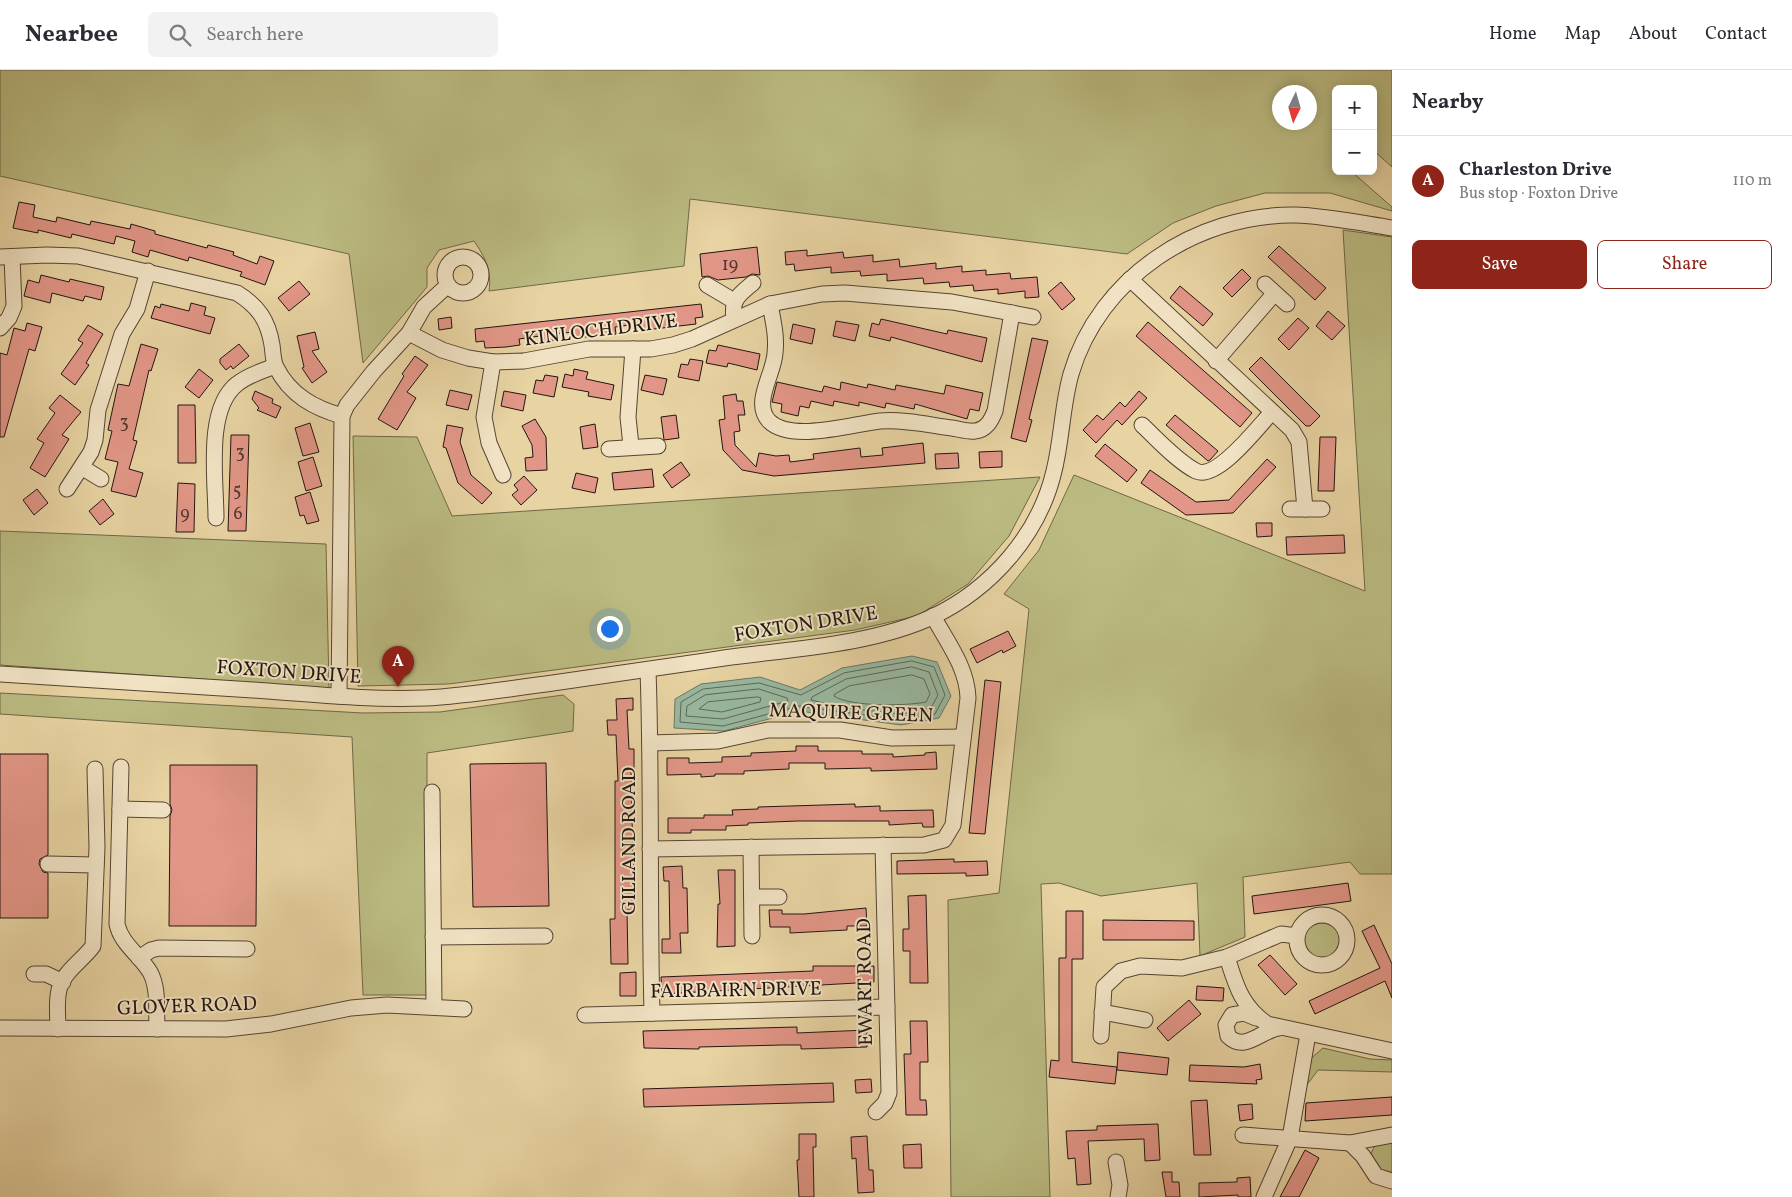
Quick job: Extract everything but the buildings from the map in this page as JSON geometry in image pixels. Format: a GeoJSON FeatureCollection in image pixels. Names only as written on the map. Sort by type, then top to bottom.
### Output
{"type":"FeatureCollection","features":[{"type":"Feature","properties":{"kind":"street","name":"FOXTON DRIVE"},"geometry":{"type":"LineString","coordinates":[[0,674],[338,696],[386,698],[455,696],[858,639],[903,629],[933,616],[963,599],[993,575],[1012,554],[1034,522],[1052,478],[1066,394],[1082,344],[1109,300],[1130,278],[1169,249],[1194,236],[1230,224],[1256,219],[1296,215],[1392,228]]}},
{"type":"Feature","properties":{"kind":"street"},"geometry":{"type":"LineString","coordinates":[[0,328],[13,313],[15,288],[6,257],[78,256],[238,293],[253,303],[264,317],[268,325],[275,366],[297,396],[315,407],[342,416]]}},
{"type":"Feature","properties":{"kind":"street"},"geometry":{"type":"LineString","coordinates":[[67,489],[83,468],[95,440],[98,410],[122,334],[137,309],[148,271]]}},
{"type":"Feature","properties":{"kind":"street"},"geometry":{"type":"LineString","coordinates":[[1130,278],[1216,361],[1292,430],[1300,442],[1298,509],[1322,509]]}},
{"type":"Feature","properties":{"kind":"street"},"geometry":{"type":"LineString","coordinates":[[734,319],[732,308],[734,301],[753,283]]}},
{"type":"Feature","properties":{"kind":"street"},"geometry":{"type":"LineString","coordinates":[[338,696],[342,416],[347,405],[369,377],[409,332],[424,307],[448,285]]}},
{"type":"Feature","properties":{"kind":"street"},"geometry":{"type":"LineString","coordinates":[[707,285],[734,301]]}},
{"type":"Feature","properties":{"kind":"street"},"geometry":{"type":"LineString","coordinates":[[1216,361],[1270,289],[1287,304]]}},
{"type":"Feature","properties":{"kind":"street","name":"KINLOCH DRIVE"},"geometry":{"type":"LineString","coordinates":[[409,332],[442,350],[468,358],[493,362],[524,361],[589,350],[651,349],[673,345],[692,339],[770,304],[822,294],[845,293],[952,302],[1032,317]]}},
{"type":"Feature","properties":{"kind":"street"},"geometry":{"type":"LineString","coordinates":[[770,304],[776,336],[775,356],[763,396],[763,412],[770,422],[792,431],[825,430],[883,421],[910,422],[974,432],[984,428],[992,420],[995,411],[1012,314]]}},
{"type":"Feature","properties":{"kind":"street"},"geometry":{"type":"LineString","coordinates":[[631,446],[628,417],[633,349]]}},
{"type":"Feature","properties":{"kind":"street"},"geometry":{"type":"LineString","coordinates":[[493,362],[485,425],[489,443],[503,475]]}},
{"type":"Feature","properties":{"kind":"street"},"geometry":{"type":"LineString","coordinates":[[216,518],[216,424],[219,409],[224,397],[235,385],[246,378],[275,366]]}},
{"type":"Feature","properties":{"kind":"street"},"geometry":{"type":"LineString","coordinates":[[1142,425],[1188,465],[1196,471],[1204,473],[1221,466],[1272,412]]}},
{"type":"Feature","properties":{"kind":"street"},"geometry":{"type":"LineString","coordinates":[[609,449],[631,446],[658,446]]}},
{"type":"Feature","properties":{"kind":"street"},"geometry":{"type":"LineString","coordinates":[[83,468],[101,479]]}},
{"type":"Feature","properties":{"kind":"street"},"geometry":{"type":"LineString","coordinates":[[650,849],[924,845],[936,843],[949,836],[953,825],[967,684],[964,672],[933,616]]}},
{"type":"Feature","properties":{"kind":"street","name":"GILLAND ROAD"},"geometry":{"type":"LineString","coordinates":[[648,670],[652,1013]]}},
{"type":"Feature","properties":{"kind":"street","name":"MAQUIRE GREEN"},"geometry":{"type":"LineString","coordinates":[[650,743],[718,741],[768,730],[840,730],[892,738],[963,737]]}},
{"type":"Feature","properties":{"kind":"street"},"geometry":{"type":"LineString","coordinates":[[121,767],[117,924],[121,936],[149,971],[155,987],[156,1029]]}},
{"type":"Feature","properties":{"kind":"street"},"geometry":{"type":"LineString","coordinates":[[58,1029],[59,989],[62,982],[92,946],[96,865],[95,769]]}},
{"type":"Feature","properties":{"kind":"street"},"geometry":{"type":"LineString","coordinates":[[432,792],[434,1006]]}},
{"type":"Feature","properties":{"kind":"street"},"geometry":{"type":"LineString","coordinates":[[120,809],[163,810]]}},
{"type":"Feature","properties":{"kind":"street","name":"EWART ROAD"},"geometry":{"type":"LineString","coordinates":[[876,1112],[885,1103],[889,1093],[883,845]]}},
{"type":"Feature","properties":{"kind":"street"},"geometry":{"type":"LineString","coordinates":[[751,848],[752,936]]}},
{"type":"Feature","properties":{"kind":"street"},"geometry":{"type":"LineString","coordinates":[[48,864],[96,865]]}},
{"type":"Feature","properties":{"kind":"street"},"geometry":{"type":"LineString","coordinates":[[752,897],[779,897]]}},
{"type":"Feature","properties":{"kind":"street"},"geometry":{"type":"LineString","coordinates":[[1100,1036],[1104,987],[1122,971],[1140,966],[1182,968],[1227,957],[1281,934],[1297,936]]}},
{"type":"Feature","properties":{"kind":"street"},"geometry":{"type":"LineString","coordinates":[[433,937],[545,936]]}},
{"type":"Feature","properties":{"kind":"street"},"geometry":{"type":"LineString","coordinates":[[139,958],[151,950],[159,948],[247,949]]}},
{"type":"Feature","properties":{"kind":"street"},"geometry":{"type":"LineString","coordinates":[[1227,957],[1245,1004],[1252,1014],[1260,1019]]}},
{"type":"Feature","properties":{"kind":"street"},"geometry":{"type":"LineString","coordinates":[[34,974],[46,974],[62,982]]}},
{"type":"Feature","properties":{"kind":"street","name":"GLOVER ROAD"},"geometry":{"type":"LineString","coordinates":[[0,1028],[226,1029],[271,1024],[351,1008],[387,1004],[464,1009]]}},
{"type":"Feature","properties":{"kind":"street","name":"FAIRBAIRN DRIVE"},"geometry":{"type":"LineString","coordinates":[[585,1015],[887,1007]]}},
{"type":"Feature","properties":{"kind":"street"},"geometry":{"type":"LineString","coordinates":[[1102,1012],[1146,1020]]}},
{"type":"Feature","properties":{"kind":"street"},"geometry":{"type":"LineString","coordinates":[[1280,1028],[1266,1031],[1243,1043],[1232,1040],[1226,1031],[1226,1025],[1232,1015],[1244,1013],[1280,1028],[1392,1051]]}},
{"type":"Feature","properties":{"kind":"street"},"geometry":{"type":"LineString","coordinates":[[1264,1197],[1290,1138],[1308,1034]]}},
{"type":"Feature","properties":{"kind":"street"},"geometry":{"type":"LineString","coordinates":[[1243,1134],[1350,1143],[1392,1135]]}},
{"type":"Feature","properties":{"kind":"street"},"geometry":{"type":"LineString","coordinates":[[1350,1143],[1363,1156],[1376,1176],[1392,1181]]}},
{"type":"Feature","properties":{"kind":"street"},"geometry":{"type":"LineString","coordinates":[[1116,1162],[1120,1185],[1118,1197]]}},
{"type":"Feature","properties":{"kind":"green space"},"geometry":{"type":"Polygon","coordinates":[[[0,70],[1392,70],[1392,167],[1377,154],[1377,85],[1332,85],[1332,175],[1356,175],[1392,207],[1392,211],[1330,193],[1265,193],[1216,206],[1173,223],[1127,254],[690,199],[684,266],[489,291],[490,284],[487,264],[474,241],[439,250],[427,268],[427,287],[363,363],[349,254],[0,176],[0,70]]]}},
{"type":"Feature","properties":{"kind":"green space"},"geometry":{"type":"Polygon","coordinates":[[[1343,230],[1392,237],[1392,874],[1360,874],[1350,862],[1243,877],[1245,937],[1200,956],[1197,883],[1101,896],[1059,883],[1041,884],[1050,1197],[951,1197],[948,900],[999,893],[1029,609],[1004,594],[1039,550],[1074,475],[1365,591],[1343,230]]]}},
{"type":"Feature","properties":{"kind":"green space"},"geometry":{"type":"Polygon","coordinates":[[[353,436],[417,437],[452,516],[1040,477],[1009,536],[968,584],[917,616],[855,630],[449,684],[358,686],[353,436]]]}},
{"type":"Feature","properties":{"kind":"green space"},"geometry":{"type":"Polygon","coordinates":[[[0,531],[326,544],[329,688],[0,665],[0,531]]]}},
{"type":"Feature","properties":{"kind":"green space"},"geometry":{"type":"Polygon","coordinates":[[[0,693],[363,713],[440,712],[563,695],[574,704],[573,731],[427,753],[427,995],[363,995],[352,737],[0,714],[0,693]]]}},
{"type":"Feature","properties":{"kind":"green space"},"geometry":{"type":"Polygon","coordinates":[[[1322,923],[1329,924],[1335,928],[1339,934],[1339,948],[1335,954],[1329,958],[1322,959],[1315,958],[1309,954],[1305,948],[1304,941],[1305,934],[1309,928],[1315,924],[1322,923]]]}},
{"type":"Feature","properties":{"kind":"green space"},"geometry":{"type":"Polygon","coordinates":[[[1323,1048],[1370,1059],[1392,1060],[1392,1072],[1318,1070],[1303,1090],[1308,1061],[1323,1048]]]}},
{"type":"Feature","properties":{"kind":"green space"},"geometry":{"type":"Polygon","coordinates":[[[1392,1141],[1392,1176],[1384,1177],[1369,1158],[1378,1143],[1392,1141]]]}},
{"type":"Feature","properties":{"kind":"water"},"geometry":{"type":"Polygon","coordinates":[[[912,656],[937,662],[951,696],[939,718],[901,725],[799,711],[724,731],[674,728],[675,699],[701,684],[760,677],[800,690],[842,668],[912,656]]]}},
{"type":"Feature","properties":{"kind":"place","name":"Charleston Drive"},"geometry":{"type":"Point","coordinates":[398,687]}}]}
